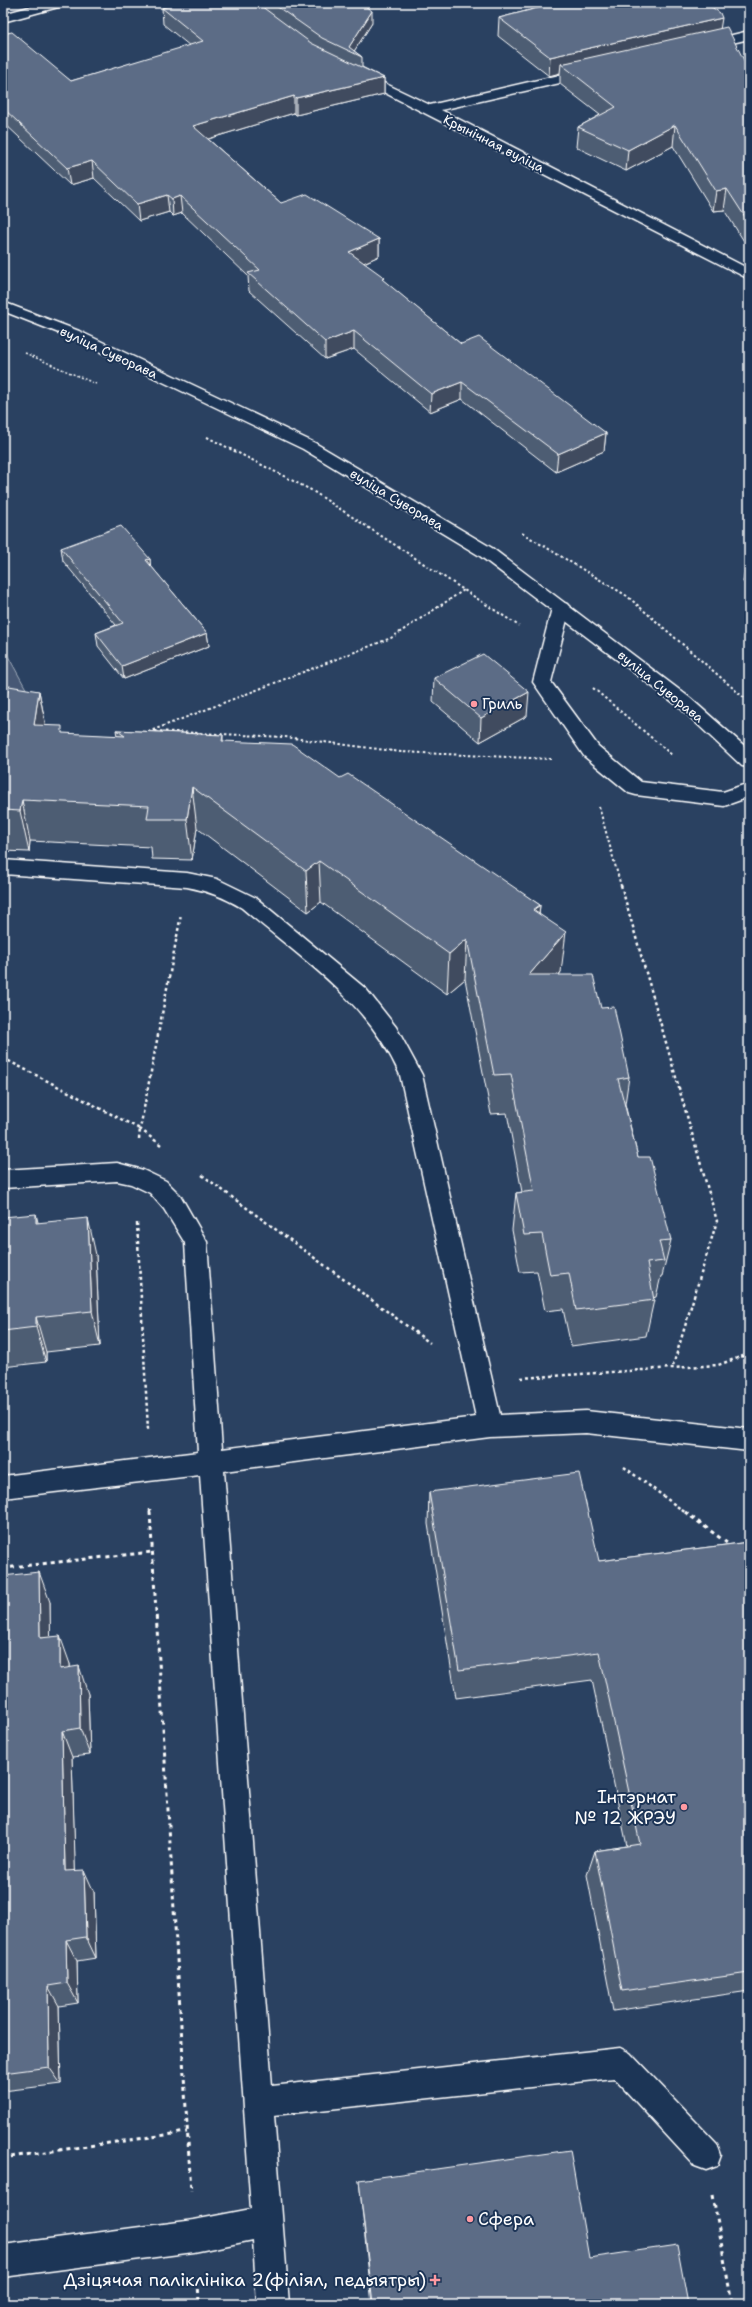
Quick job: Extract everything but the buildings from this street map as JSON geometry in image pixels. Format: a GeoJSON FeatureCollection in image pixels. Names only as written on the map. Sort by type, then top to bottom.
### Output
{"type":"FeatureCollection","features":[{"type":"Feature","properties":{"kind":"street"},"geometry":{"type":"LineString","coordinates":[[3,18],[58,3]]}},
{"type":"Feature","properties":{"kind":"street"},"geometry":{"type":"LineString","coordinates":[[688,49],[749,35]]}},
{"type":"Feature","properties":{"kind":"street"},"geometry":{"type":"LineString","coordinates":[[428,109],[604,69]]}},
{"type":"Feature","properties":{"kind":"street","name":"Крынічная вуліца"},"geometry":{"type":"LineString","coordinates":[[346,70],[428,109],[749,274]]}},
{"type":"Feature","properties":{"kind":"street","name":"вуліца Суворава"},"geometry":{"type":"LineString","coordinates":[[3,306],[74,334],[309,446],[486,552],[684,702],[749,761]]}},
{"type":"Feature","properties":{"kind":"street"},"geometry":{"type":"LineString","coordinates":[[561,608],[542,682],[588,756],[636,788],[724,799],[749,790]]}},
{"type":"Feature","properties":{"kind":"street"},"geometry":{"type":"LineString","coordinates":[[3,867],[187,880],[210,884],[232,893],[249,903],[359,996],[374,1011],[401,1051],[411,1074],[482,1381],[490,1426]]}},
{"type":"Feature","properties":{"kind":"street"},"geometry":{"type":"LineString","coordinates":[[3,1179],[117,1172],[135,1176],[158,1187],[172,1202],[196,1242],[205,1396],[273,2304]]}},
{"type":"Feature","properties":{"kind":"street"},"geometry":{"type":"LineString","coordinates":[[3,1486],[148,1470],[490,1426],[586,1422],[749,1440]]}},
{"type":"Feature","properties":{"kind":"street"},"geometry":{"type":"LineString","coordinates":[[258,2102],[620,2063],[706,2155]]}},
{"type":"Feature","properties":{"kind":"street"},"geometry":{"type":"LineString","coordinates":[[3,2261],[194,2236],[266,2222]]}},
{"type":"Feature","properties":{"kind":"path"},"geometry":{"type":"LineString","coordinates":[[25,352],[97,384]]}},
{"type":"Feature","properties":{"kind":"path"},"geometry":{"type":"LineString","coordinates":[[201,434],[311,490],[520,627],[724,799]]}},
{"type":"Feature","properties":{"kind":"path"},"geometry":{"type":"LineString","coordinates":[[153,731],[390,638],[464,590]]}},
{"type":"Feature","properties":{"kind":"path"},"geometry":{"type":"LineString","coordinates":[[146,732],[153,731],[285,737],[401,752],[588,756],[717,1221],[672,1369]]}},
{"type":"Feature","properties":{"kind":"path"},"geometry":{"type":"LineString","coordinates":[[187,880],[140,1129],[135,1176],[152,1552],[194,2236]]}},
{"type":"Feature","properties":{"kind":"path"},"geometry":{"type":"LineString","coordinates":[[3,1058],[140,1129],[165,1148]]}},
{"type":"Feature","properties":{"kind":"path"},"geometry":{"type":"LineString","coordinates":[[197,1171],[482,1381]]}},
{"type":"Feature","properties":{"kind":"path"},"geometry":{"type":"LineString","coordinates":[[3,1568],[152,1552]]}},
{"type":"Feature","properties":{"kind":"path"},"geometry":{"type":"LineString","coordinates":[[3,2158],[187,2132]]}},
{"type":"Feature","properties":{"kind":"path"},"geometry":{"type":"LineString","coordinates":[[706,2155],[732,2304]]}},
{"type":"Feature","properties":{"kind":"path"},"geometry":{"type":"LineString","coordinates":[[198,2274],[199,2304]]}},
{"type":"Feature","properties":{"kind":"shaded area"},"geometry":{"type":"Polygon","coordinates":[[[3,647],[30,696],[3,729],[3,647]]]}},
{"type":"Feature","properties":{"kind":"place","name":"Гриль"},"geometry":{"type":"Point","coordinates":[474,704]}},
{"type":"Feature","properties":{"kind":"place","name":"Інтэрнат № 12 ЖРЭУ"},"geometry":{"type":"Point","coordinates":[684,1807]}},
{"type":"Feature","properties":{"kind":"place","name":"Сфера"},"geometry":{"type":"Point","coordinates":[470,2219]}},
{"type":"Feature","properties":{"kind":"place","name":"Дзіцячая паліклініка 2(філіял, педыятры)"},"geometry":{"type":"Point","coordinates":[435,2280]}}]}
